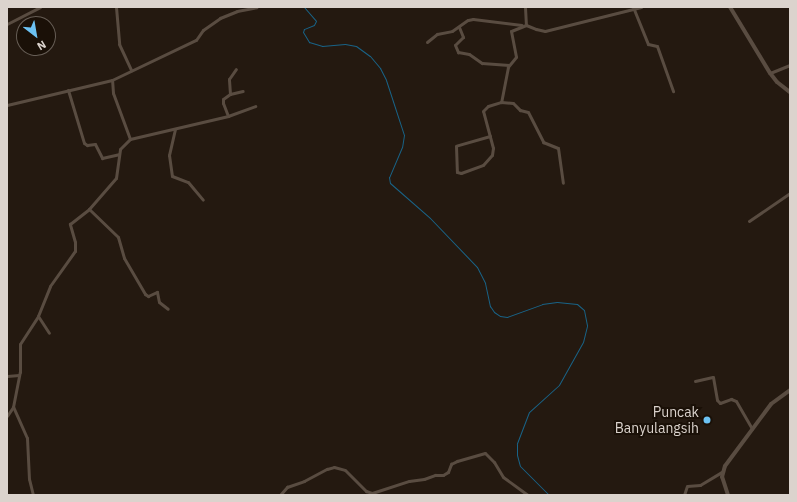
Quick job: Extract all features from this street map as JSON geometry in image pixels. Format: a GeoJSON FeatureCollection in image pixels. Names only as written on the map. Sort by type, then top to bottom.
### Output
{"type":"FeatureCollection","features":[{"type":"Feature","properties":{"kind":"street"},"geometry":{"type":"LineString","coordinates":[[7,24],[40,7]]}},
{"type":"Feature","properties":{"kind":"street"},"geometry":{"type":"LineString","coordinates":[[116,7],[119,44],[131,70]]}},
{"type":"Feature","properties":{"kind":"street"},"geometry":{"type":"LineString","coordinates":[[7,105],[112,80],[196,40],[204,30],[220,18],[238,11],[257,7]]}},
{"type":"Feature","properties":{"kind":"street"},"geometry":{"type":"LineString","coordinates":[[525,7],[525,25]]}},
{"type":"Feature","properties":{"kind":"street"},"geometry":{"type":"LineString","coordinates":[[427,42],[437,34],[452,31],[473,19],[525,25],[545,31],[641,7]]}},
{"type":"Feature","properties":{"kind":"street"},"geometry":{"type":"LineString","coordinates":[[730,7],[770,73],[777,82],[790,92]]}},
{"type":"Feature","properties":{"kind":"street"},"geometry":{"type":"LineString","coordinates":[[633,8],[648,44],[658,46],[673,91]]}},
{"type":"Feature","properties":{"kind":"street"},"geometry":{"type":"LineString","coordinates":[[501,102],[509,65],[516,56],[511,30],[525,25]]}},
{"type":"Feature","properties":{"kind":"street"},"geometry":{"type":"LineString","coordinates":[[458,27],[463,37],[455,45],[458,52],[469,54],[482,63],[509,65]]}},
{"type":"Feature","properties":{"kind":"street"},"geometry":{"type":"LineString","coordinates":[[770,73],[790,65]]}},
{"type":"Feature","properties":{"kind":"street"},"geometry":{"type":"LineString","coordinates":[[230,94],[230,77],[236,69]]}},
{"type":"Feature","properties":{"kind":"street"},"geometry":{"type":"LineString","coordinates":[[112,80],[113,93],[130,139]]}},
{"type":"Feature","properties":{"kind":"street"},"geometry":{"type":"LineString","coordinates":[[68,90],[84,143],[87,145],[95,144],[102,158],[119,154]]}},
{"type":"Feature","properties":{"kind":"street"},"geometry":{"type":"LineString","coordinates":[[228,116],[223,100],[230,94],[243,91]]}},
{"type":"Feature","properties":{"kind":"street"},"geometry":{"type":"LineString","coordinates":[[490,136],[456,146],[455,170],[457,172],[467,171],[483,165],[492,155],[493,148],[490,136],[483,111],[488,106],[501,102],[513,103],[520,110],[528,112],[543,142],[558,148],[562,182]]}},
{"type":"Feature","properties":{"kind":"street"},"geometry":{"type":"LineString","coordinates":[[7,416],[13,407],[19,375],[21,342],[38,316],[50,286],[75,251],[75,242],[70,224],[89,209],[116,178],[120,149],[130,139],[228,116],[255,106]]}},
{"type":"Feature","properties":{"kind":"street"},"geometry":{"type":"LineString","coordinates":[[175,129],[169,155],[172,176],[188,182],[203,200]]}},
{"type":"Feature","properties":{"kind":"street"},"geometry":{"type":"LineString","coordinates":[[749,221],[790,193]]}},
{"type":"Feature","properties":{"kind":"street"},"geometry":{"type":"LineString","coordinates":[[89,209],[118,237],[124,258],[145,294],[148,296],[157,292],[159,302],[168,310]]}},
{"type":"Feature","properties":{"kind":"street"},"geometry":{"type":"LineString","coordinates":[[38,316],[49,332]]}},
{"type":"Feature","properties":{"kind":"street"},"geometry":{"type":"LineString","coordinates":[[7,376],[19,375]]}},
{"type":"Feature","properties":{"kind":"street"},"geometry":{"type":"LineString","coordinates":[[695,381],[713,377],[716,400],[720,402],[732,399],[736,401],[752,429]]}},
{"type":"Feature","properties":{"kind":"street"},"geometry":{"type":"LineString","coordinates":[[684,495],[687,486],[700,485],[722,472],[752,429],[775,400],[790,390]]}},
{"type":"Feature","properties":{"kind":"street"},"geometry":{"type":"LineString","coordinates":[[13,407],[27,438],[30,458],[29,479],[33,495]]}},
{"type":"Feature","properties":{"kind":"street"},"geometry":{"type":"LineString","coordinates":[[280,495],[287,487],[334,468],[345,470],[366,491],[372,493],[409,481],[424,479],[435,475],[443,475],[448,472],[451,464],[485,453],[494,462],[503,477],[528,495]]}},
{"type":"Feature","properties":{"kind":"street"},"geometry":{"type":"LineString","coordinates":[[722,472],[728,495]]}},
{"type":"Feature","properties":{"kind":"waterway"},"geometry":{"type":"LineString","coordinates":[[304,7],[316,21],[314,25],[304,29],[303,32],[309,42],[322,46],[345,44],[356,46],[370,56],[380,68],[386,80],[404,135],[402,147],[389,177],[390,183],[430,218],[477,267],[485,283],[490,306],[494,312],[500,316],[507,317],[542,304],[557,302],[577,304],[584,310],[587,326],[583,342],[559,385],[529,412],[517,444],[517,455],[520,466],[549,495]]}},
{"type":"Feature","properties":{"kind":"place","name":"Puncak Banyulangsih"},"geometry":{"type":"Point","coordinates":[707,420]}}]}
